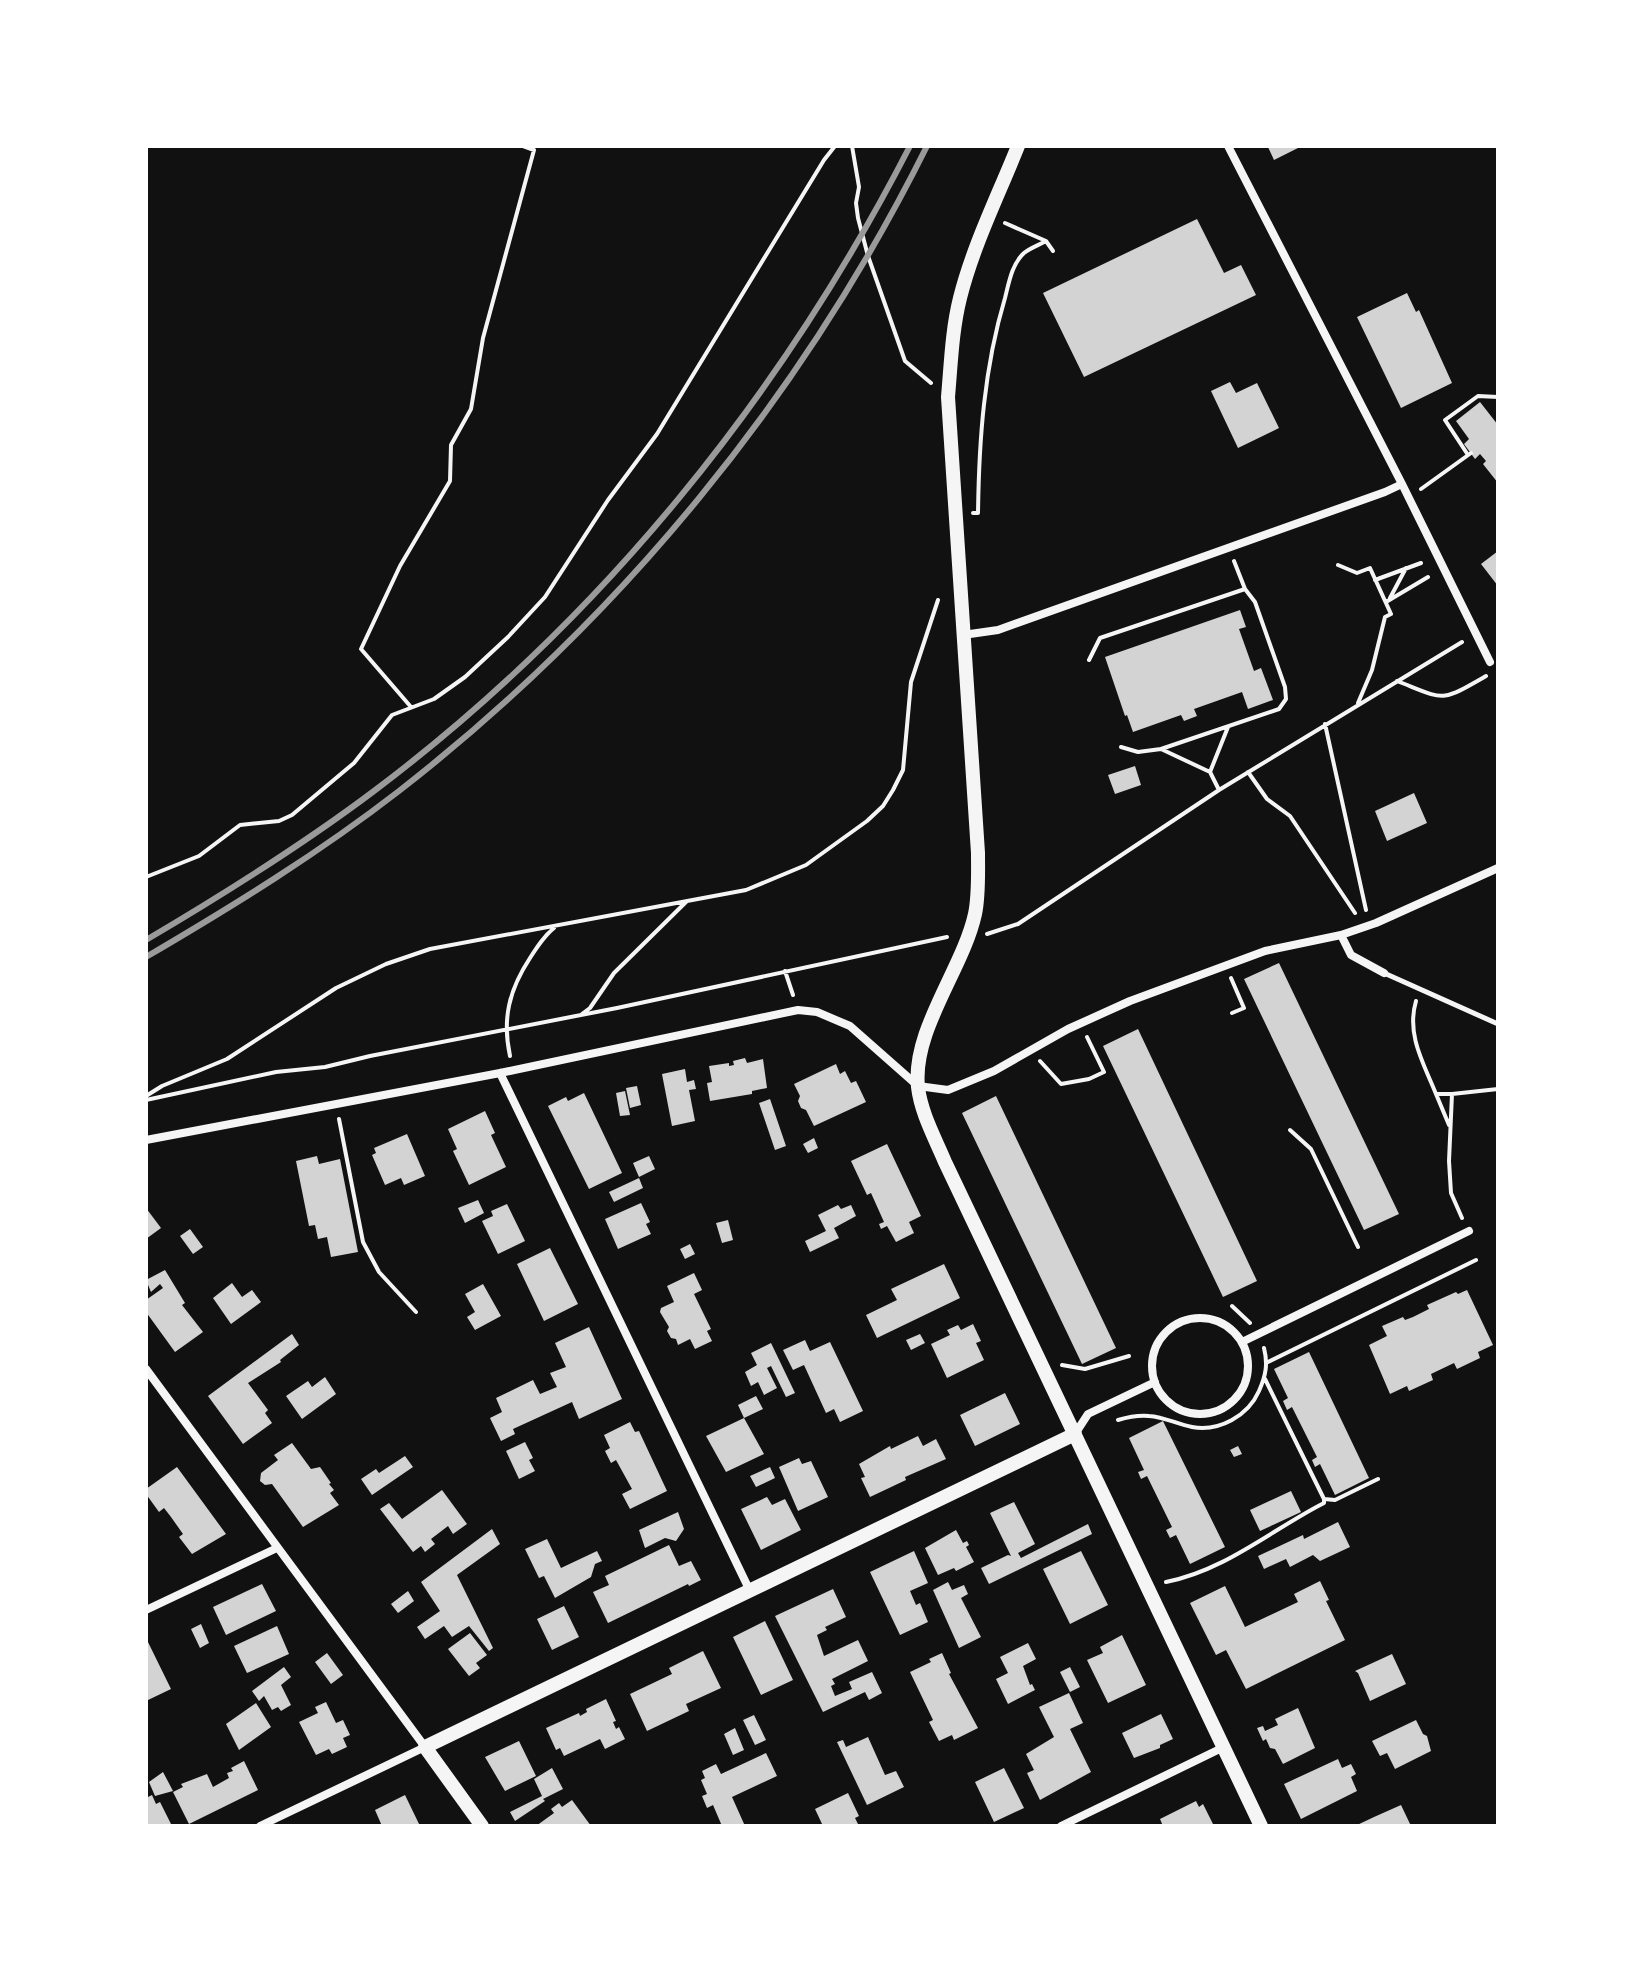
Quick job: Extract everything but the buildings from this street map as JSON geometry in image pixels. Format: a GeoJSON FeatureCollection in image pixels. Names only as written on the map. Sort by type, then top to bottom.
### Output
{"type":"FeatureCollection","features":[{"type":"Feature","properties":{"kind":"street"},"geometry":{"type":"LineString","coordinates":[[1018,146],[976,249],[952,336],[948,397],[978,853],[975,916],[928,1032],[919,1063],[918,1086],[928,1123],[945,1162],[1261,1826]]}},
{"type":"Feature","properties":{"kind":"street"},"geometry":{"type":"LineString","coordinates":[[1228,146],[1476,635],[1494,663]]}},
{"type":"Feature","properties":{"kind":"street"},"geometry":{"type":"LineString","coordinates":[[963,635],[998,630],[1402,484]]}},
{"type":"Feature","properties":{"kind":"street"},"geometry":{"type":"LineString","coordinates":[[146,1140],[500,1073],[798,1010],[817,1012],[850,1026],[918,1086],[948,1090],[1130,1001],[1265,951],[1341,935],[1498,868]]}},
{"type":"Feature","properties":{"kind":"street"},"geometry":{"type":"LineString","coordinates":[[1341,935],[1351,955],[1384,973]]}},
{"type":"Feature","properties":{"kind":"street"},"geometry":{"type":"LineString","coordinates":[[500,1073],[749,1589]]}},
{"type":"Feature","properties":{"kind":"street"},"geometry":{"type":"LineString","coordinates":[[1242,1342],[1469,1231]]}},
{"type":"Feature","properties":{"kind":"street"},"geometry":{"type":"LineString","coordinates":[[1207,1318],[1221,1322],[1242,1342],[1248,1362],[1246,1382],[1236,1399],[1219,1411],[1199,1414],[1180,1410],[1164,1398],[1155,1382],[1152,1361],[1158,1342],[1172,1327],[1189,1319],[1207,1318]]}},
{"type":"Feature","properties":{"kind":"street"},"geometry":{"type":"LineString","coordinates":[[146,1369],[482,1826]]}},
{"type":"Feature","properties":{"kind":"street"},"geometry":{"type":"LineString","coordinates":[[260,1826],[1075,1434],[1088,1414],[1155,1382]]}},
{"type":"Feature","properties":{"kind":"street"},"geometry":{"type":"LineString","coordinates":[[146,1610],[277,1548]]}},
{"type":"Feature","properties":{"kind":"street"},"geometry":{"type":"LineString","coordinates":[[1061,1826],[1224,1747]]}},
{"type":"Feature","properties":{"kind":"lane"},"geometry":{"type":"LineString","coordinates":[[1384,973],[1498,1024]]}},
{"type":"Feature","properties":{"kind":"path"},"geometry":{"type":"LineString","coordinates":[[411,707],[361,649],[400,566],[450,481],[451,445],[471,409],[483,338],[534,150],[523,146]]}},
{"type":"Feature","properties":{"kind":"path"},"geometry":{"type":"LineString","coordinates":[[146,877],[199,856],[240,825],[279,821],[292,815],[354,763],[392,715],[434,699],[465,677],[545,597],[608,500],[657,434],[796,204],[835,146]]}},
{"type":"Feature","properties":{"kind":"path"},"geometry":{"type":"LineString","coordinates":[[852,146],[859,187],[856,203],[858,218],[905,361],[948,397]]}},
{"type":"Feature","properties":{"kind":"path"},"geometry":{"type":"LineString","coordinates":[[1005,223],[1046,241],[1053,251]]}},
{"type":"Feature","properties":{"kind":"path"},"geometry":{"type":"LineString","coordinates":[[973,513],[978,513],[984,395],[999,316],[1013,269],[1025,252],[1046,241]]}},
{"type":"Feature","properties":{"kind":"path"},"geometry":{"type":"LineString","coordinates":[[1468,455],[1445,420],[1478,396],[1498,397]]}},
{"type":"Feature","properties":{"kind":"path"},"geometry":{"type":"LineString","coordinates":[[1121,747],[1138,752],[1161,749],[1279,709],[1286,699],[1285,687],[1255,602],[1245,589],[1230,548]]}},
{"type":"Feature","properties":{"kind":"path"},"geometry":{"type":"LineString","coordinates":[[1375,580],[1421,563]]}},
{"type":"Feature","properties":{"kind":"path"},"geometry":{"type":"LineString","coordinates":[[1338,565],[1357,573],[1370,568],[1391,614],[1385,617],[1372,670],[1357,705]]}},
{"type":"Feature","properties":{"kind":"path"},"geometry":{"type":"LineString","coordinates":[[1387,601],[1406,568]]}},
{"type":"Feature","properties":{"kind":"path"},"geometry":{"type":"LineString","coordinates":[[1387,601],[1428,577]]}},
{"type":"Feature","properties":{"kind":"path"},"geometry":{"type":"LineString","coordinates":[[1089,660],[1100,638],[1245,589]]}},
{"type":"Feature","properties":{"kind":"path"},"geometry":{"type":"LineString","coordinates":[[146,1098],[170,1082],[227,1059],[336,988],[386,964],[430,949],[746,890],[806,865],[883,806],[903,770],[911,682],[938,600]]}},
{"type":"Feature","properties":{"kind":"path"},"geometry":{"type":"LineString","coordinates":[[146,1098],[276,1072],[325,1067],[931,939],[992,934],[1018,924],[1219,790],[1476,635]]}},
{"type":"Feature","properties":{"kind":"path"},"geometry":{"type":"LineString","coordinates":[[1397,681],[1441,698],[1451,696],[1487,675]]}},
{"type":"Feature","properties":{"kind":"path"},"geometry":{"type":"LineString","coordinates":[[1325,724],[1365,907]]}},
{"type":"Feature","properties":{"kind":"path"},"geometry":{"type":"LineString","coordinates":[[1210,772],[1228,727]]}},
{"type":"Feature","properties":{"kind":"path"},"geometry":{"type":"LineString","coordinates":[[1161,749],[1210,772],[1219,790]]}},
{"type":"Feature","properties":{"kind":"path"},"geometry":{"type":"LineString","coordinates":[[1248,772],[1267,799],[1290,816],[1363,927]]}},
{"type":"Feature","properties":{"kind":"path"},"geometry":{"type":"LineString","coordinates":[[580,1015],[590,1008],[614,973],[687,901]]}},
{"type":"Feature","properties":{"kind":"path"},"geometry":{"type":"LineString","coordinates":[[510,1055],[506,1028],[512,988],[541,940],[555,927]]}},
{"type":"Feature","properties":{"kind":"path"},"geometry":{"type":"LineString","coordinates":[[785,971],[798,1010]]}},
{"type":"Feature","properties":{"kind":"path"},"geometry":{"type":"LineString","coordinates":[[1230,976],[1244,1008],[1232,1013]]}},
{"type":"Feature","properties":{"kind":"path"},"geometry":{"type":"LineString","coordinates":[[1420,991],[1413,1012],[1413,1034],[1450,1128]]}},
{"type":"Feature","properties":{"kind":"path"},"geometry":{"type":"LineString","coordinates":[[1030,1050],[1061,1084],[1089,1079],[1104,1072],[1087,1037]]}},
{"type":"Feature","properties":{"kind":"path"},"geometry":{"type":"LineString","coordinates":[[1436,1094],[1498,1089]]}},
{"type":"Feature","properties":{"kind":"path"},"geometry":{"type":"LineString","coordinates":[[1452,1094],[1451,1193],[1469,1231]]}},
{"type":"Feature","properties":{"kind":"path"},"geometry":{"type":"LineString","coordinates":[[336,1105],[363,1242],[379,1272],[416,1312]]}},
{"type":"Feature","properties":{"kind":"path"},"geometry":{"type":"LineString","coordinates":[[1290,1130],[1311,1149],[1358,1247]]}},
{"type":"Feature","properties":{"kind":"path"},"geometry":{"type":"LineString","coordinates":[[1268,1362],[1476,1260]]}},
{"type":"Feature","properties":{"kind":"path"},"geometry":{"type":"LineString","coordinates":[[1117,1420],[1137,1415],[1164,1418],[1193,1428],[1224,1424],[1242,1412],[1255,1399],[1268,1362],[1258,1334],[1245,1316],[1232,1306]]}},
{"type":"Feature","properties":{"kind":"path"},"geometry":{"type":"LineString","coordinates":[[1060,1364],[1085,1369],[1129,1356]]}},
{"type":"Feature","properties":{"kind":"path"},"geometry":{"type":"LineString","coordinates":[[1149,1588],[1199,1574],[1231,1559],[1324,1503],[1264,1377]]}},
{"type":"Feature","properties":{"kind":"path"},"geometry":{"type":"LineString","coordinates":[[1324,1499],[1335,1500],[1378,1479]]}},
{"type":"Feature","properties":{"kind":"railway"},"geometry":{"type":"LineString","coordinates":[[146,940],[262,869],[374,791],[457,725],[535,654],[609,578],[678,499],[743,416],[804,329],[859,239],[910,146]]}},
{"type":"Feature","properties":{"kind":"railway"},"geometry":{"type":"LineString","coordinates":[[146,957],[275,878],[399,791],[480,724],[557,653],[630,578],[699,498],[763,415],[823,328],[877,239],[927,146]]}}]}
